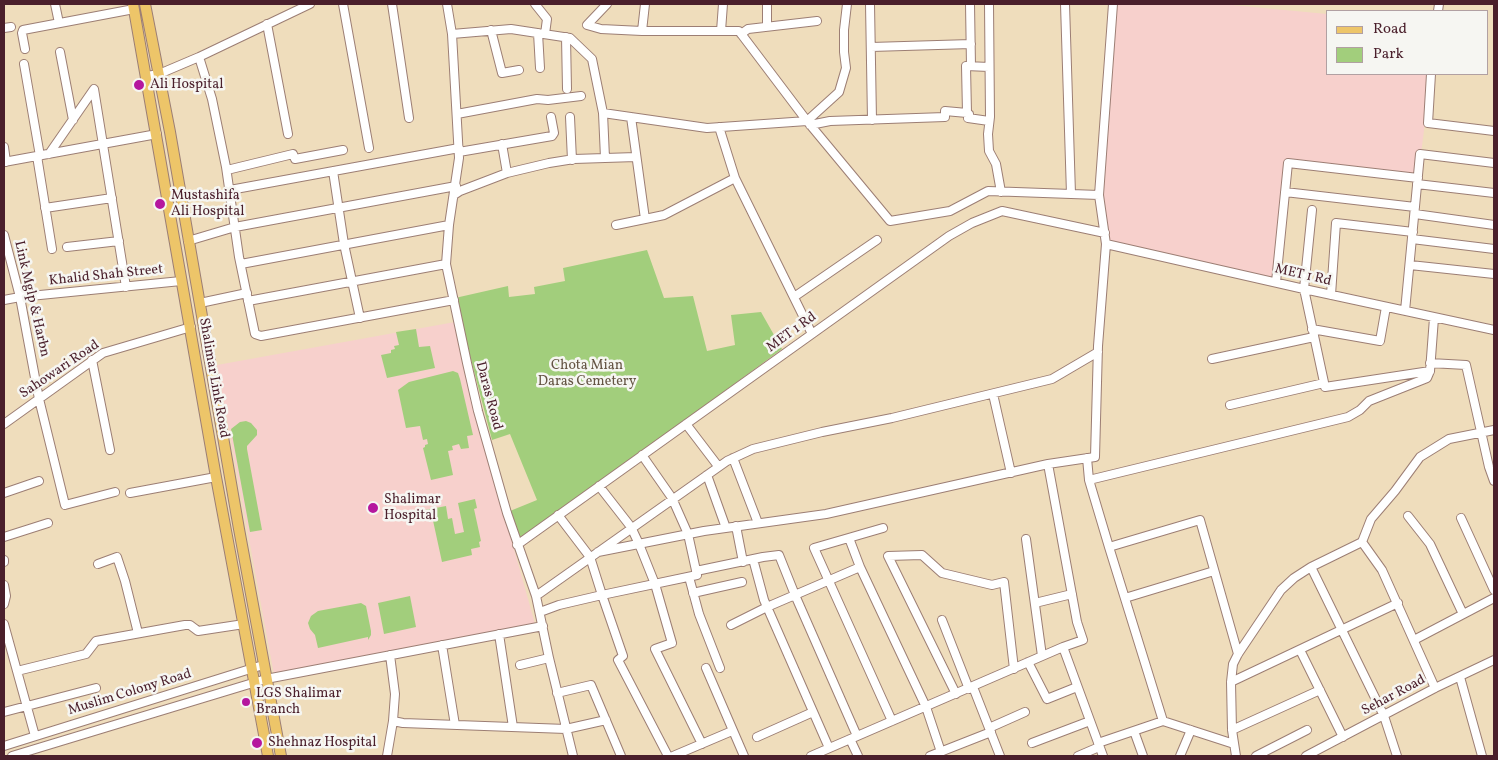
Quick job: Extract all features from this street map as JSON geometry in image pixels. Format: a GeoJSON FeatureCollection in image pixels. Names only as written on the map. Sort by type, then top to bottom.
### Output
{"type":"FeatureCollection","features":[{"type":"Feature","properties":{"kind":"main road","name":"Shalimar Link Road"},"geometry":{"type":"LineString","coordinates":[[145,4],[281,756]]}},
{"type":"Feature","properties":{"kind":"main road","name":"Shalimar Link Road"},"geometry":{"type":"LineString","coordinates":[[133,6],[147,76],[216,477],[268,756]]}},
{"type":"Feature","properties":{"kind":"main road"},"geometry":{"type":"LineString","coordinates":[[205,407],[218,405]]}},
{"type":"Feature","properties":{"kind":"street"},"geometry":{"type":"LineString","coordinates":[[55,4],[59,24]]}},
{"type":"Feature","properties":{"kind":"street"},"geometry":{"type":"LineString","coordinates":[[147,76],[159,74],[310,4]]}},
{"type":"Feature","properties":{"kind":"street"},"geometry":{"type":"LineString","coordinates":[[343,4],[369,148]]}},
{"type":"Feature","properties":{"kind":"street"},"geometry":{"type":"LineString","coordinates":[[392,4],[409,118]]}},
{"type":"Feature","properties":{"kind":"street","name":"Daras Road"},"geometry":{"type":"LineString","coordinates":[[447,4],[452,34],[459,150],[446,264],[466,364],[478,411],[517,546],[536,596],[566,729],[570,756]]}},
{"type":"Feature","properties":{"kind":"street"},"geometry":{"type":"LineString","coordinates":[[535,4],[547,19],[541,33],[540,68]]}},
{"type":"Feature","properties":{"kind":"street"},"geometry":{"type":"LineString","coordinates":[[607,4],[587,25],[601,29],[739,31],[809,123],[890,221],[950,211],[988,191],[1099,195]]}},
{"type":"Feature","properties":{"kind":"street"},"geometry":{"type":"LineString","coordinates":[[642,30],[645,4]]}},
{"type":"Feature","properties":{"kind":"street"},"geometry":{"type":"LineString","coordinates":[[721,31],[723,4]]}},
{"type":"Feature","properties":{"kind":"street"},"geometry":{"type":"LineString","coordinates":[[767,4],[767,25]]}},
{"type":"Feature","properties":{"kind":"street"},"geometry":{"type":"LineString","coordinates":[[809,123],[839,92],[846,68],[844,30],[847,4]]}},
{"type":"Feature","properties":{"kind":"street"},"geometry":{"type":"LineString","coordinates":[[870,4],[872,120]]}},
{"type":"Feature","properties":{"kind":"street"},"geometry":{"type":"LineString","coordinates":[[970,4],[972,66]]}},
{"type":"Feature","properties":{"kind":"street"},"geometry":{"type":"LineString","coordinates":[[989,4],[989,151],[996,164],[1001,192]]}},
{"type":"Feature","properties":{"kind":"street"},"geometry":{"type":"LineString","coordinates":[[1065,4],[1071,194]]}},
{"type":"Feature","properties":{"kind":"street"},"geometry":{"type":"LineString","coordinates":[[598,552],[736,526],[826,514],[1048,464],[1095,457],[1098,352],[1106,244],[1099,195],[1113,4]]}},
{"type":"Feature","properties":{"kind":"street"},"geometry":{"type":"LineString","coordinates":[[25,49],[22,31],[133,6]]}},
{"type":"Feature","properties":{"kind":"street"},"geometry":{"type":"LineString","coordinates":[[741,34],[748,29],[767,25],[817,21]]}},
{"type":"Feature","properties":{"kind":"street"},"geometry":{"type":"LineString","coordinates":[[267,24],[288,134]]}},
{"type":"Feature","properties":{"kind":"street"},"geometry":{"type":"LineString","coordinates":[[452,34],[511,29],[570,38],[592,59],[603,113],[604,158]]}},
{"type":"Feature","properties":{"kind":"street"},"geometry":{"type":"LineString","coordinates":[[491,30],[502,73],[518,70]]}},
{"type":"Feature","properties":{"kind":"street"},"geometry":{"type":"LineString","coordinates":[[566,37],[567,89]]}},
{"type":"Feature","properties":{"kind":"street"},"geometry":{"type":"LineString","coordinates":[[871,46],[971,44]]}},
{"type":"Feature","properties":{"kind":"street"},"geometry":{"type":"LineString","coordinates":[[60,52],[73,120]]}},
{"type":"Feature","properties":{"kind":"street"},"geometry":{"type":"LineString","coordinates":[[199,56],[212,99],[227,170],[241,264],[255,334],[261,336],[454,300]]}},
{"type":"Feature","properties":{"kind":"street"},"geometry":{"type":"LineString","coordinates":[[24,64],[52,249]]}},
{"type":"Feature","properties":{"kind":"street"},"geometry":{"type":"LineString","coordinates":[[989,67],[966,66],[968,118],[989,121]]}},
{"type":"Feature","properties":{"kind":"street"},"geometry":{"type":"LineString","coordinates":[[1431,75],[1428,123],[1494,131]]}},
{"type":"Feature","properties":{"kind":"street"},"geometry":{"type":"LineString","coordinates":[[49,154],[94,89],[126,287]]}},
{"type":"Feature","properties":{"kind":"street"},"geometry":{"type":"LineString","coordinates":[[458,114],[537,99],[581,96]]}},
{"type":"Feature","properties":{"kind":"street"},"geometry":{"type":"LineString","coordinates":[[603,113],[707,128],[945,117],[945,111],[967,113]]}},
{"type":"Feature","properties":{"kind":"street"},"geometry":{"type":"LineString","coordinates":[[230,190],[333,171],[552,136],[554,133],[551,117]]}},
{"type":"Feature","properties":{"kind":"street"},"geometry":{"type":"LineString","coordinates":[[570,117],[572,160]]}},
{"type":"Feature","properties":{"kind":"street"},"geometry":{"type":"LineString","coordinates":[[631,117],[644,219]]}},
{"type":"Feature","properties":{"kind":"street"},"geometry":{"type":"LineString","coordinates":[[719,127],[736,178],[812,334]]}},
{"type":"Feature","properties":{"kind":"street"},"geometry":{"type":"LineString","coordinates":[[4,147],[5,162],[157,134]]}},
{"type":"Feature","properties":{"kind":"street"},"geometry":{"type":"LineString","coordinates":[[502,144],[506,174]]}},
{"type":"Feature","properties":{"kind":"street"},"geometry":{"type":"LineString","coordinates":[[227,170],[294,154],[294,159],[343,150]]}},
{"type":"Feature","properties":{"kind":"street"},"geometry":{"type":"LineString","coordinates":[[1405,311],[1420,154],[1494,163]]}},
{"type":"Feature","properties":{"kind":"street"},"geometry":{"type":"LineString","coordinates":[[454,195],[506,174],[572,160],[636,157]]}},
{"type":"Feature","properties":{"kind":"street"},"geometry":{"type":"LineString","coordinates":[[1276,282],[1288,163],[1494,191]]}},
{"type":"Feature","properties":{"kind":"street"},"geometry":{"type":"LineString","coordinates":[[333,171],[344,244],[360,318]]}},
{"type":"Feature","properties":{"kind":"street"},"geometry":{"type":"LineString","coordinates":[[616,225],[664,215],[736,178]]}},
{"type":"Feature","properties":{"kind":"street"},"geometry":{"type":"LineString","coordinates":[[188,241],[235,227],[456,186]]}},
{"type":"Feature","properties":{"kind":"street"},"geometry":{"type":"LineString","coordinates":[[1285,192],[1415,210],[1494,225]]}},
{"type":"Feature","properties":{"kind":"street"},"geometry":{"type":"LineString","coordinates":[[45,208],[112,198]]}},
{"type":"Feature","properties":{"kind":"street"},"geometry":{"type":"LineString","coordinates":[[1312,210],[1304,289],[1325,387],[1430,367],[1466,365],[1494,480]]}},
{"type":"Feature","properties":{"kind":"street","name":"MET 1 Rd"},"geometry":{"type":"LineString","coordinates":[[517,546],[598,486],[949,236],[989,215],[1002,211],[1105,233]]}},
{"type":"Feature","properties":{"kind":"street"},"geometry":{"type":"LineString","coordinates":[[1331,295],[1336,223],[1494,249]]}},
{"type":"Feature","properties":{"kind":"street"},"geometry":{"type":"LineString","coordinates":[[241,264],[449,225]]}},
{"type":"Feature","properties":{"kind":"street","name":"Link Mglp & Harbn"},"geometry":{"type":"LineString","coordinates":[[4,235],[7,261],[20,297],[39,399],[66,505],[115,492]]}},
{"type":"Feature","properties":{"kind":"street"},"geometry":{"type":"LineString","coordinates":[[794,297],[877,240]]}},
{"type":"Feature","properties":{"kind":"street"},"geometry":{"type":"LineString","coordinates":[[67,247],[119,241]]}},
{"type":"Feature","properties":{"kind":"street","name":"MET 1 Rd"},"geometry":{"type":"LineString","coordinates":[[1106,244],[1494,330]]}},
{"type":"Feature","properties":{"kind":"street"},"geometry":{"type":"LineString","coordinates":[[200,303],[352,282],[446,264]]}},
{"type":"Feature","properties":{"kind":"street"},"geometry":{"type":"LineString","coordinates":[[1410,265],[1494,274]]}},
{"type":"Feature","properties":{"kind":"street","name":"Khalid Shah Street"},"geometry":{"type":"LineString","coordinates":[[4,300],[181,281]]}},
{"type":"Feature","properties":{"kind":"street"},"geometry":{"type":"LineString","coordinates":[[1212,359],[1313,333],[1380,341],[1386,307]]}},
{"type":"Feature","properties":{"kind":"street"},"geometry":{"type":"LineString","coordinates":[[1089,480],[1348,417],[1360,410],[1369,401],[1427,378],[1430,367],[1434,318]]}},
{"type":"Feature","properties":{"kind":"street","name":"Sahowari Road"},"geometry":{"type":"LineString","coordinates":[[4,424],[103,353],[191,327]]}},
{"type":"Feature","properties":{"kind":"street"},"geometry":{"type":"LineString","coordinates":[[536,596],[718,466],[753,449],[822,432],[892,418],[1052,379],[1098,352]]}},
{"type":"Feature","properties":{"kind":"street"},"geometry":{"type":"LineString","coordinates":[[92,360],[110,450]]}},
{"type":"Feature","properties":{"kind":"street"},"geometry":{"type":"LineString","coordinates":[[1230,405],[1324,382]]}},
{"type":"Feature","properties":{"kind":"street"},"geometry":{"type":"LineString","coordinates":[[993,394],[1011,473]]}},
{"type":"Feature","properties":{"kind":"street"},"geometry":{"type":"LineString","coordinates":[[686,424],[718,466]]}},
{"type":"Feature","properties":{"kind":"street"},"geometry":{"type":"LineString","coordinates":[[1236,756],[1232,730],[1231,682],[1233,664],[1281,590],[1294,578],[1311,567],[1362,542],[1371,519],[1420,457],[1449,439],[1494,430]]}},
{"type":"Feature","properties":{"kind":"street"},"geometry":{"type":"LineString","coordinates":[[540,612],[559,605],[602,595],[697,576],[688,534],[672,498],[642,455]]}},
{"type":"Feature","properties":{"kind":"street"},"geometry":{"type":"LineString","coordinates":[[733,458],[758,523]]}},
{"type":"Feature","properties":{"kind":"street"},"geometry":{"type":"LineString","coordinates":[[1087,458],[1089,480],[1108,547],[1163,721]]}},
{"type":"Feature","properties":{"kind":"street"},"geometry":{"type":"LineString","coordinates":[[811,756],[926,708],[1063,647],[1084,640],[1077,622],[1048,464]]}},
{"type":"Feature","properties":{"kind":"street"},"geometry":{"type":"LineString","coordinates":[[706,475],[726,528]]}},
{"type":"Feature","properties":{"kind":"street"},"geometry":{"type":"LineString","coordinates":[[130,493],[216,477]]}},
{"type":"Feature","properties":{"kind":"street"},"geometry":{"type":"LineString","coordinates":[[4,493],[39,481]]}},
{"type":"Feature","properties":{"kind":"street"},"geometry":{"type":"LineString","coordinates":[[598,486],[631,527],[639,544],[655,584],[672,643],[655,649],[702,744]]}},
{"type":"Feature","properties":{"kind":"street"},"geometry":{"type":"LineString","coordinates":[[558,515],[590,557],[623,656],[618,660],[668,756]]}},
{"type":"Feature","properties":{"kind":"street"},"geometry":{"type":"LineString","coordinates":[[1408,516],[1430,544],[1463,614]]}},
{"type":"Feature","properties":{"kind":"street"},"geometry":{"type":"LineString","coordinates":[[1460,518],[1494,590]]}},
{"type":"Feature","properties":{"kind":"street"},"geometry":{"type":"LineString","coordinates":[[1108,547],[1200,520],[1238,654]]}},
{"type":"Feature","properties":{"kind":"street"},"geometry":{"type":"LineString","coordinates":[[4,537],[48,523]]}},
{"type":"Feature","properties":{"kind":"street"},"geometry":{"type":"LineString","coordinates":[[736,526],[743,562]]}},
{"type":"Feature","properties":{"kind":"street"},"geometry":{"type":"LineString","coordinates":[[883,528],[814,548],[892,721]]}},
{"type":"Feature","properties":{"kind":"street"},"geometry":{"type":"LineString","coordinates":[[849,538],[860,567],[926,708],[941,752]]}},
{"type":"Feature","properties":{"kind":"street"},"geometry":{"type":"LineString","coordinates":[[1026,539],[1042,656]]}},
{"type":"Feature","properties":{"kind":"street"},"geometry":{"type":"LineString","coordinates":[[1362,542],[1382,570],[1435,688]]}},
{"type":"Feature","properties":{"kind":"street"},"geometry":{"type":"LineString","coordinates":[[696,571],[779,555],[854,737],[858,756]]}},
{"type":"Feature","properties":{"kind":"street"},"geometry":{"type":"LineString","coordinates":[[956,694],[888,556],[922,555],[942,573],[992,585],[1004,582],[1014,669]]}},
{"type":"Feature","properties":{"kind":"street"},"geometry":{"type":"LineString","coordinates":[[98,564],[117,557],[138,633]]}},
{"type":"Feature","properties":{"kind":"street"},"geometry":{"type":"LineString","coordinates":[[753,559],[767,608],[829,748]]}},
{"type":"Feature","properties":{"kind":"street"},"geometry":{"type":"LineString","coordinates":[[731,625],[860,567]]}},
{"type":"Feature","properties":{"kind":"street"},"geometry":{"type":"LineString","coordinates":[[1311,567],[1384,716],[1397,756]]}},
{"type":"Feature","properties":{"kind":"street"},"geometry":{"type":"LineString","coordinates":[[1125,598],[1214,571]]}},
{"type":"Feature","properties":{"kind":"street"},"geometry":{"type":"LineString","coordinates":[[689,577],[699,614],[720,668]]}},
{"type":"Feature","properties":{"kind":"street"},"geometry":{"type":"LineString","coordinates":[[693,593],[742,582]]}},
{"type":"Feature","properties":{"kind":"street"},"geometry":{"type":"LineString","coordinates":[[4,585],[6,596],[4,604]]}},
{"type":"Feature","properties":{"kind":"street"},"geometry":{"type":"LineString","coordinates":[[1035,603],[1072,594]]}},
{"type":"Feature","properties":{"kind":"street"},"geometry":{"type":"LineString","coordinates":[[1414,640],[1494,598]]}},
{"type":"Feature","properties":{"kind":"street"},"geometry":{"type":"LineString","coordinates":[[1231,682],[1398,603]]}},
{"type":"Feature","properties":{"kind":"street"},"geometry":{"type":"LineString","coordinates":[[942,620],[1000,756]]}},
{"type":"Feature","properties":{"kind":"street"},"geometry":{"type":"LineString","coordinates":[[4,624],[35,736]]}},
{"type":"Feature","properties":{"kind":"street"},"geometry":{"type":"LineString","coordinates":[[17,671],[86,654],[96,642],[138,633],[185,625],[190,625],[198,631],[244,624]]}},
{"type":"Feature","properties":{"kind":"street","name":"Muslim Colony Road"},"geometry":{"type":"LineString","coordinates":[[12,756],[266,679],[543,626]]}},
{"type":"Feature","properties":{"kind":"street"},"geometry":{"type":"LineString","coordinates":[[499,634],[513,727]]}},
{"type":"Feature","properties":{"kind":"street"},"geometry":{"type":"LineString","coordinates":[[442,645],[455,725]]}},
{"type":"Feature","properties":{"kind":"street"},"geometry":{"type":"LineString","coordinates":[[1063,647],[1103,756]]}},
{"type":"Feature","properties":{"kind":"street"},"geometry":{"type":"LineString","coordinates":[[1300,650],[1343,737]]}},
{"type":"Feature","properties":{"kind":"street"},"geometry":{"type":"LineString","coordinates":[[387,756],[395,694],[390,655]]}},
{"type":"Feature","properties":{"kind":"street"},"geometry":{"type":"LineString","coordinates":[[520,665],[549,658]]}},
{"type":"Feature","properties":{"kind":"street","name":"Sehar Road"},"geometry":{"type":"LineString","coordinates":[[1306,756],[1435,688],[1494,660]]}},
{"type":"Feature","properties":{"kind":"street"},"geometry":{"type":"LineString","coordinates":[[1028,662],[1047,700],[1077,687]]}},
{"type":"Feature","properties":{"kind":"street","name":"Muslim Colony Road"},"geometry":{"type":"LineString","coordinates":[[4,746],[264,665]]}},
{"type":"Feature","properties":{"kind":"street"},"geometry":{"type":"LineString","coordinates":[[706,668],[744,756]]}},
{"type":"Feature","properties":{"kind":"street"},"geometry":{"type":"LineString","coordinates":[[1460,677],[1482,756]]}},
{"type":"Feature","properties":{"kind":"street"},"geometry":{"type":"LineString","coordinates":[[557,693],[591,685],[621,756]]}},
{"type":"Feature","properties":{"kind":"street"},"geometry":{"type":"LineString","coordinates":[[4,712],[96,688]]}},
{"type":"Feature","properties":{"kind":"street"},"geometry":{"type":"LineString","coordinates":[[1232,730],[1320,690]]}},
{"type":"Feature","properties":{"kind":"street"},"geometry":{"type":"LineString","coordinates":[[757,738],[813,712]]}},
{"type":"Feature","properties":{"kind":"street"},"geometry":{"type":"LineString","coordinates":[[930,756],[990,730],[1025,712]]}},
{"type":"Feature","properties":{"kind":"street"},"geometry":{"type":"LineString","coordinates":[[392,721],[566,729],[606,720]]}},
{"type":"Feature","properties":{"kind":"street"},"geometry":{"type":"LineString","coordinates":[[1032,743],[1090,721]]}},
{"type":"Feature","properties":{"kind":"street"},"geometry":{"type":"LineString","coordinates":[[1078,756],[1099,745],[1163,721],[1234,744]]}},
{"type":"Feature","properties":{"kind":"street"},"geometry":{"type":"LineString","coordinates":[[1180,756],[1192,730]]}},
{"type":"Feature","properties":{"kind":"street"},"geometry":{"type":"LineString","coordinates":[[1256,756],[1307,730]]}},
{"type":"Feature","properties":{"kind":"street"},"geometry":{"type":"LineString","coordinates":[[673,756],[732,731]]}},
{"type":"Feature","properties":{"kind":"street"},"geometry":{"type":"LineString","coordinates":[[1134,731],[1142,756]]}},
{"type":"Feature","properties":{"kind":"shaded area"},"geometry":{"type":"Polygon","coordinates":[[[1113,4],[1221,4],[1326,14],[1326,75],[1431,75],[1418,178],[1288,163],[1276,282],[1106,244],[1099,195],[1113,4]]]}},
{"type":"Feature","properties":{"kind":"shaded area","name":"Shalimar Hospital"},"geometry":{"type":"Polygon","coordinates":[[[455,322],[493,474],[535,624],[274,675],[217,365],[455,322]]]}},
{"type":"Feature","properties":{"kind":"green space","name":"Chota Mian Daras Cemetery"},"geometry":{"type":"Polygon","coordinates":[[[647,250],[664,298],[693,296],[707,351],[735,345],[731,315],[761,312],[782,349],[519,542],[510,511],[537,500],[510,434],[492,440],[455,298],[508,286],[509,297],[535,294],[534,287],[565,281],[563,268],[647,250]]]}},
{"type":"Feature","properties":{"kind":"green space"},"geometry":{"type":"Polygon","coordinates":[[[416,329],[419,347],[430,346],[435,368],[387,378],[381,355],[391,353],[391,350],[395,349],[394,346],[399,345],[396,332],[416,329]]]}},
{"type":"Feature","properties":{"kind":"green space"},"geometry":{"type":"Polygon","coordinates":[[[453,371],[458,373],[460,379],[473,435],[467,436],[469,448],[461,449],[459,444],[452,446],[453,450],[448,451],[453,475],[431,480],[423,448],[428,444],[427,439],[423,440],[420,426],[406,428],[398,390],[409,382],[453,371]]]}},
{"type":"Feature","properties":{"kind":"green space"},"geometry":{"type":"Polygon","coordinates":[[[246,421],[251,423],[257,430],[257,435],[247,446],[247,449],[262,530],[250,532],[231,429],[240,422],[246,421]]]}},
{"type":"Feature","properties":{"kind":"green space"},"geometry":{"type":"Polygon","coordinates":[[[475,499],[477,508],[474,509],[481,541],[479,542],[480,547],[471,549],[472,555],[442,562],[432,516],[411,520],[409,513],[446,506],[448,519],[452,518],[455,534],[464,532],[458,503],[475,499]]]}},
{"type":"Feature","properties":{"kind":"green space"},"geometry":{"type":"Polygon","coordinates":[[[410,596],[416,627],[384,634],[378,603],[410,596]]]}},
{"type":"Feature","properties":{"kind":"green space"},"geometry":{"type":"Polygon","coordinates":[[[361,603],[366,606],[371,631],[368,640],[368,637],[318,648],[315,635],[308,623],[311,616],[318,611],[361,603]]]}},
{"type":"Feature","properties":{"kind":"place","name":"Ali Hospital"},"geometry":{"type":"Point","coordinates":[139,85]}},
{"type":"Feature","properties":{"kind":"place","name":"Mustashifa Ali Hospital"},"geometry":{"type":"Point","coordinates":[160,204]}},
{"type":"Feature","properties":{"kind":"place","name":"Shalimar Hospital"},"geometry":{"type":"Point","coordinates":[373,508]}},
{"type":"Feature","properties":{"kind":"place","name":"LGS Shalimar Branch"},"geometry":{"type":"Point","coordinates":[246,702]}},
{"type":"Feature","properties":{"kind":"place","name":"Shehnaz Hospital"},"geometry":{"type":"Point","coordinates":[257,743]}}]}
